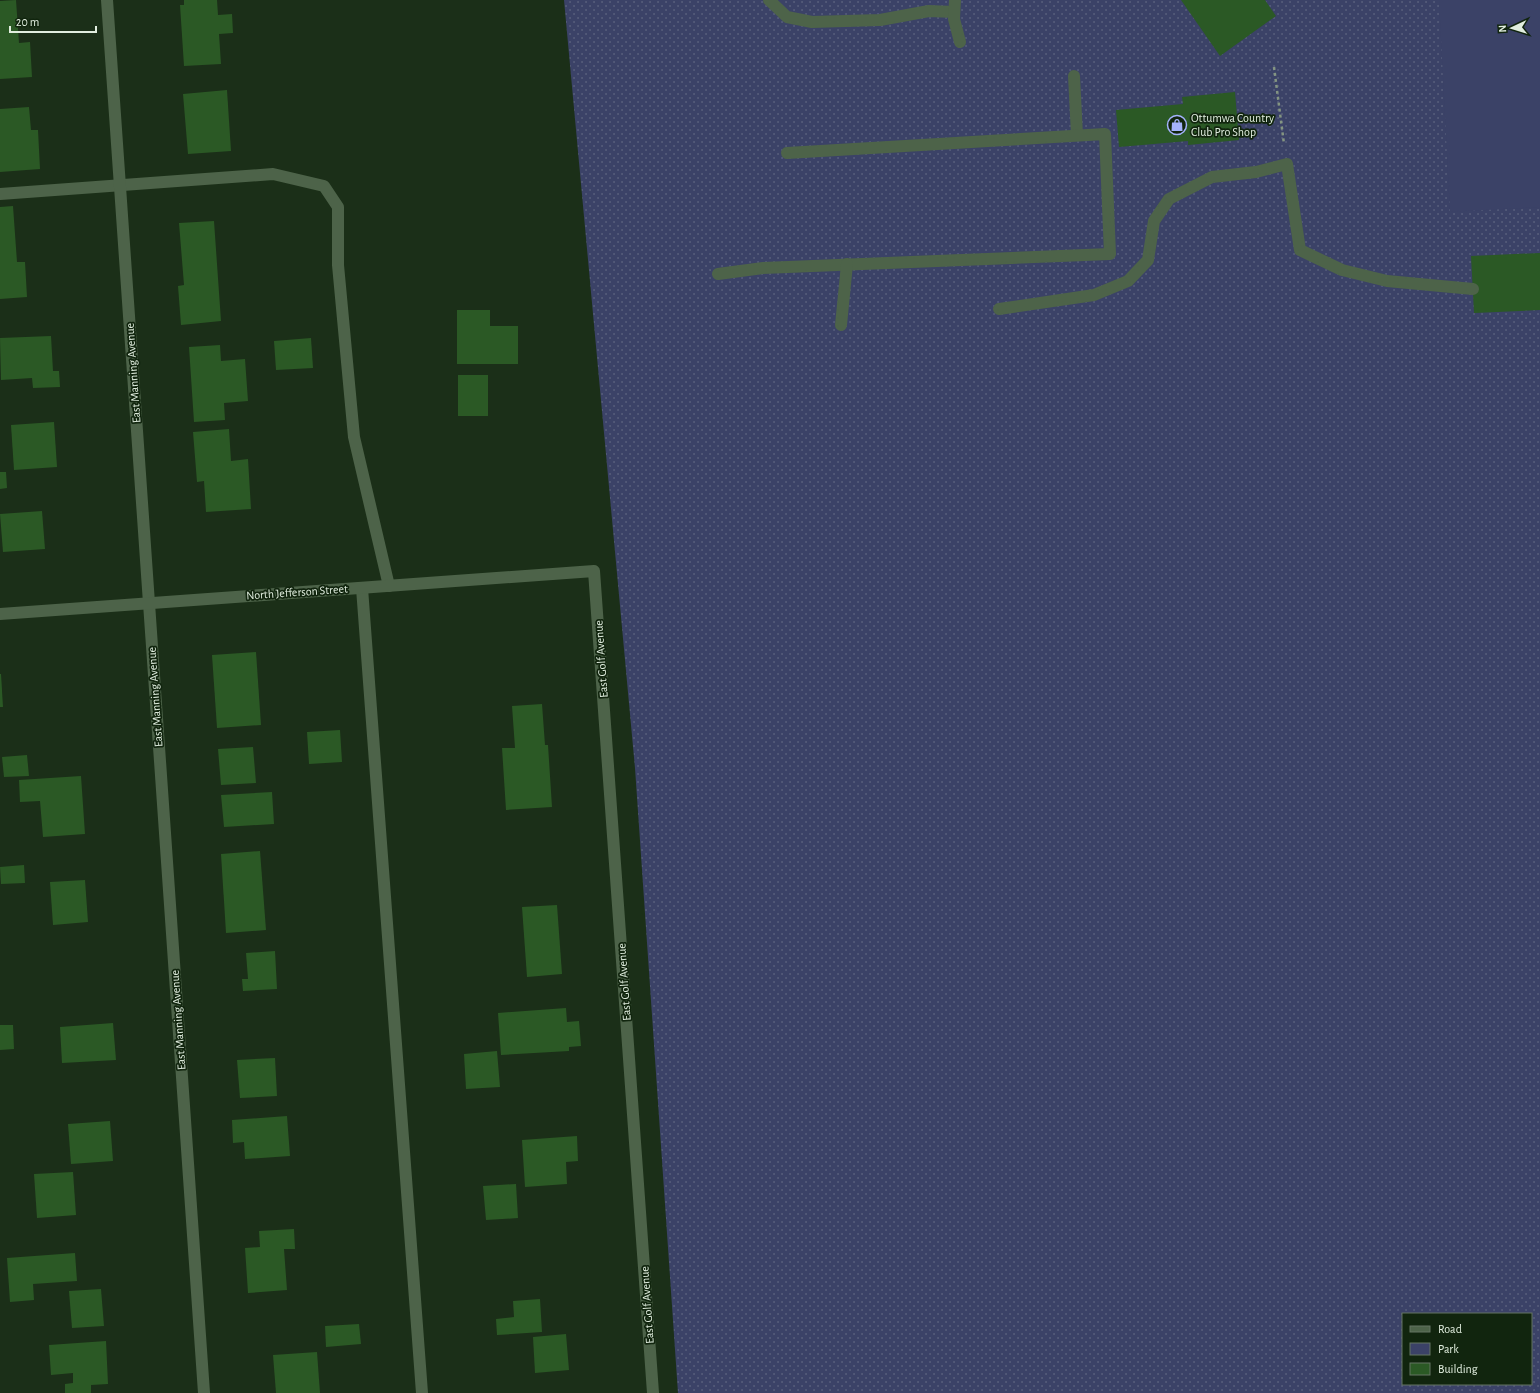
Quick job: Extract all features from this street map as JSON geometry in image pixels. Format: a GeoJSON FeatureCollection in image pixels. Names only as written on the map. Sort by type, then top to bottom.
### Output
{"type":"FeatureCollection","features":[{"type":"Feature","properties":{"kind":"street","name":"East Manning Avenue"},"geometry":{"type":"LineString","coordinates":[[106,0],[204,1393]]}},
{"type":"Feature","properties":{"kind":"street"},"geometry":{"type":"LineString","coordinates":[[769,0],[787,17],[812,22],[880,20],[955,6],[954,18],[960,42]]}},
{"type":"Feature","properties":{"kind":"street"},"geometry":{"type":"LineString","coordinates":[[1074,76],[1077,135]]}},
{"type":"Feature","properties":{"kind":"street"},"geometry":{"type":"LineString","coordinates":[[718,274],[763,268],[1110,254],[1105,134],[786,153]]}},
{"type":"Feature","properties":{"kind":"street"},"geometry":{"type":"LineString","coordinates":[[1000,309],[1094,295],[1128,281],[1148,260],[1154,221],[1169,199],[1212,178],[1256,172],[1287,164],[1300,250],[1342,270],[1387,282],[1472,289]]}},
{"type":"Feature","properties":{"kind":"street"},"geometry":{"type":"LineString","coordinates":[[0,194],[273,174],[324,186],[338,207],[338,264],[354,437],[388,586]]}},
{"type":"Feature","properties":{"kind":"street"},"geometry":{"type":"LineString","coordinates":[[841,325],[847,264]]}},
{"type":"Feature","properties":{"kind":"street","name":"North Jefferson Street"},"geometry":{"type":"LineString","coordinates":[[0,614],[594,571]]}},
{"type":"Feature","properties":{"kind":"street","name":"East Golf Avenue"},"geometry":{"type":"LineString","coordinates":[[594,571],[653,1393]]}},
{"type":"Feature","properties":{"kind":"street"},"geometry":{"type":"LineString","coordinates":[[362,588],[422,1393]]}},
{"type":"Feature","properties":{"kind":"path"},"geometry":{"type":"LineString","coordinates":[[1274,67],[1287,164]]}},
{"type":"Feature","properties":{"kind":"green space"},"geometry":{"type":"Polygon","coordinates":[[[564,0],[1540,0],[1540,1393],[678,1393],[635,768],[564,0]]]}},
{"type":"Feature","properties":{"kind":"green space"},"geometry":{"type":"Polygon","coordinates":[[[1439,0],[1540,0],[1540,207],[1450,212],[1439,0]]]}},
{"type":"Feature","properties":{"kind":"building"},"geometry":{"type":"Polygon","coordinates":[[[16,0],[19,43],[30,42],[32,77],[0,79],[0,1],[16,0]]]}},
{"type":"Feature","properties":{"kind":"building"},"geometry":{"type":"Polygon","coordinates":[[[184,0],[217,0],[218,15],[232,14],[233,33],[219,34],[221,64],[184,66],[180,5],[184,5],[184,0]]]}},
{"type":"Feature","properties":{"kind":"building"},"geometry":{"type":"Polygon","coordinates":[[[1181,0],[1265,0],[1276,16],[1220,56],[1181,0]]]}},
{"type":"Feature","properties":{"kind":"building"},"geometry":{"type":"Polygon","coordinates":[[[227,90],[231,151],[188,154],[183,94],[227,90]]]}},
{"type":"Feature","properties":{"kind":"building","name":"Ottumwa Country Club Pro Shop"},"geometry":{"type":"Polygon","coordinates":[[[1235,92],[1239,140],[1188,145],[1188,141],[1119,147],[1116,110],[1183,104],[1182,97],[1235,92]]]}},
{"type":"Feature","properties":{"kind":"building"},"geometry":{"type":"Polygon","coordinates":[[[29,107],[31,130],[38,130],[40,169],[0,172],[0,109],[29,107]]]}},
{"type":"Feature","properties":{"kind":"building"},"geometry":{"type":"Polygon","coordinates":[[[13,206],[17,262],[25,262],[27,297],[0,299],[0,207],[13,206]]]}},
{"type":"Feature","properties":{"kind":"building"},"geometry":{"type":"Polygon","coordinates":[[[214,221],[221,321],[181,325],[178,286],[184,285],[179,223],[214,221]]]}},
{"type":"Feature","properties":{"kind":"building"},"geometry":{"type":"Polygon","coordinates":[[[1540,253],[1540,310],[1474,313],[1471,256],[1540,253]]]}},
{"type":"Feature","properties":{"kind":"building"},"geometry":{"type":"Polygon","coordinates":[[[457,310],[490,310],[490,326],[518,326],[518,364],[457,364],[457,310]]]}},
{"type":"Feature","properties":{"kind":"building"},"geometry":{"type":"Polygon","coordinates":[[[51,336],[53,371],[59,371],[60,387],[33,388],[32,378],[1,380],[0,338],[51,336]]]}},
{"type":"Feature","properties":{"kind":"building"},"geometry":{"type":"Polygon","coordinates":[[[311,338],[313,368],[276,370],[274,341],[311,338]]]}},
{"type":"Feature","properties":{"kind":"building"},"geometry":{"type":"Polygon","coordinates":[[[220,345],[221,361],[245,359],[248,401],[224,403],[225,420],[194,422],[189,347],[220,345]]]}},
{"type":"Feature","properties":{"kind":"building"},"geometry":{"type":"Polygon","coordinates":[[[458,375],[488,375],[488,416],[458,416],[458,375]]]}},
{"type":"Feature","properties":{"kind":"building"},"geometry":{"type":"Polygon","coordinates":[[[54,422],[57,467],[14,470],[11,425],[54,422]]]}},
{"type":"Feature","properties":{"kind":"building"},"geometry":{"type":"Polygon","coordinates":[[[229,429],[231,461],[248,459],[251,509],[206,512],[204,481],[197,482],[193,432],[229,429]]]}},
{"type":"Feature","properties":{"kind":"building"},"geometry":{"type":"Polygon","coordinates":[[[0,472],[6,472],[7,488],[0,489],[0,472]]]}},
{"type":"Feature","properties":{"kind":"building"},"geometry":{"type":"Polygon","coordinates":[[[42,511],[45,549],[3,552],[0,514],[42,511]]]}},
{"type":"Feature","properties":{"kind":"building"},"geometry":{"type":"Polygon","coordinates":[[[256,652],[261,725],[217,728],[212,655],[256,652]]]}},
{"type":"Feature","properties":{"kind":"building"},"geometry":{"type":"Polygon","coordinates":[[[1,674],[3,707],[0,707],[1,674]]]}},
{"type":"Feature","properties":{"kind":"building"},"geometry":{"type":"Polygon","coordinates":[[[542,704],[545,745],[548,745],[552,807],[506,810],[502,748],[515,748],[512,706],[542,704]]]}},
{"type":"Feature","properties":{"kind":"building"},"geometry":{"type":"Polygon","coordinates":[[[340,730],[342,762],[309,764],[307,732],[340,730]]]}},
{"type":"Feature","properties":{"kind":"building"},"geometry":{"type":"Polygon","coordinates":[[[253,747],[256,783],[221,785],[218,749],[253,747]]]}},
{"type":"Feature","properties":{"kind":"building"},"geometry":{"type":"Polygon","coordinates":[[[27,755],[29,776],[4,777],[2,757],[27,755]]]}},
{"type":"Feature","properties":{"kind":"building"},"geometry":{"type":"Polygon","coordinates":[[[81,776],[85,834],[43,837],[40,801],[20,802],[19,780],[81,776]]]}},
{"type":"Feature","properties":{"kind":"building"},"geometry":{"type":"Polygon","coordinates":[[[272,792],[274,824],[224,827],[221,795],[272,792]]]}},
{"type":"Feature","properties":{"kind":"building"},"geometry":{"type":"Polygon","coordinates":[[[260,851],[266,930],[226,933],[221,854],[260,851]]]}},
{"type":"Feature","properties":{"kind":"building"},"geometry":{"type":"Polygon","coordinates":[[[24,865],[25,883],[1,884],[0,867],[24,865]]]}},
{"type":"Feature","properties":{"kind":"building"},"geometry":{"type":"Polygon","coordinates":[[[85,880],[88,922],[53,925],[50,882],[85,880]]]}},
{"type":"Feature","properties":{"kind":"building"},"geometry":{"type":"Polygon","coordinates":[[[557,905],[562,974],[527,977],[522,907],[557,905]]]}},
{"type":"Feature","properties":{"kind":"building"},"geometry":{"type":"Polygon","coordinates":[[[275,951],[277,989],[243,991],[242,979],[248,979],[246,953],[275,951]]]}},
{"type":"Feature","properties":{"kind":"building"},"geometry":{"type":"Polygon","coordinates":[[[566,1008],[567,1022],[579,1021],[581,1046],[569,1047],[569,1051],[501,1055],[498,1013],[566,1008]]]}},
{"type":"Feature","properties":{"kind":"building"},"geometry":{"type":"Polygon","coordinates":[[[113,1023],[116,1060],[62,1063],[60,1027],[113,1023]]]}},
{"type":"Feature","properties":{"kind":"building"},"geometry":{"type":"Polygon","coordinates":[[[0,1025],[13,1025],[14,1049],[0,1050],[0,1025]]]}},
{"type":"Feature","properties":{"kind":"building"},"geometry":{"type":"Polygon","coordinates":[[[497,1051],[500,1087],[466,1089],[464,1054],[497,1051]]]}},
{"type":"Feature","properties":{"kind":"building"},"geometry":{"type":"Polygon","coordinates":[[[275,1058],[277,1096],[240,1098],[237,1060],[275,1058]]]}},
{"type":"Feature","properties":{"kind":"building"},"geometry":{"type":"Polygon","coordinates":[[[287,1116],[290,1156],[245,1159],[244,1142],[233,1143],[232,1120],[287,1116]]]}},
{"type":"Feature","properties":{"kind":"building"},"geometry":{"type":"Polygon","coordinates":[[[110,1121],[113,1161],[71,1164],[68,1124],[110,1121]]]}},
{"type":"Feature","properties":{"kind":"building"},"geometry":{"type":"Polygon","coordinates":[[[577,1136],[578,1161],[566,1162],[567,1184],[525,1187],[522,1140],[577,1136]]]}},
{"type":"Feature","properties":{"kind":"building"},"geometry":{"type":"Polygon","coordinates":[[[73,1172],[76,1215],[37,1218],[34,1174],[73,1172]]]}},
{"type":"Feature","properties":{"kind":"building"},"geometry":{"type":"Polygon","coordinates":[[[516,1184],[518,1218],[486,1220],[483,1186],[516,1184]]]}},
{"type":"Feature","properties":{"kind":"building"},"geometry":{"type":"Polygon","coordinates":[[[294,1229],[295,1249],[284,1249],[287,1290],[248,1293],[245,1248],[260,1247],[259,1231],[294,1229]]]}},
{"type":"Feature","properties":{"kind":"building"},"geometry":{"type":"Polygon","coordinates":[[[75,1253],[77,1281],[33,1284],[34,1300],[10,1302],[7,1258],[75,1253]]]}},
{"type":"Feature","properties":{"kind":"building"},"geometry":{"type":"Polygon","coordinates":[[[101,1289],[104,1326],[72,1328],[69,1291],[101,1289]]]}},
{"type":"Feature","properties":{"kind":"building"},"geometry":{"type":"Polygon","coordinates":[[[540,1299],[542,1332],[497,1335],[496,1319],[514,1317],[513,1301],[540,1299]]]}},
{"type":"Feature","properties":{"kind":"building"},"geometry":{"type":"Polygon","coordinates":[[[359,1324],[361,1344],[326,1347],[325,1326],[359,1324]]]}},
{"type":"Feature","properties":{"kind":"building"},"geometry":{"type":"Polygon","coordinates":[[[566,1334],[569,1370],[535,1373],[533,1337],[566,1334]]]}},
{"type":"Feature","properties":{"kind":"building"},"geometry":{"type":"Polygon","coordinates":[[[106,1341],[108,1384],[91,1385],[91,1393],[65,1393],[65,1384],[73,1383],[73,1373],[51,1375],[49,1345],[106,1341]]]}},
{"type":"Feature","properties":{"kind":"building"},"geometry":{"type":"Polygon","coordinates":[[[317,1352],[320,1393],[276,1393],[273,1355],[317,1352]]]}},
{"type":"Feature","properties":{"kind":"place","name":"Ottumwa Country Club Pro Shop"},"geometry":{"type":"Point","coordinates":[1177,125]}}]}
